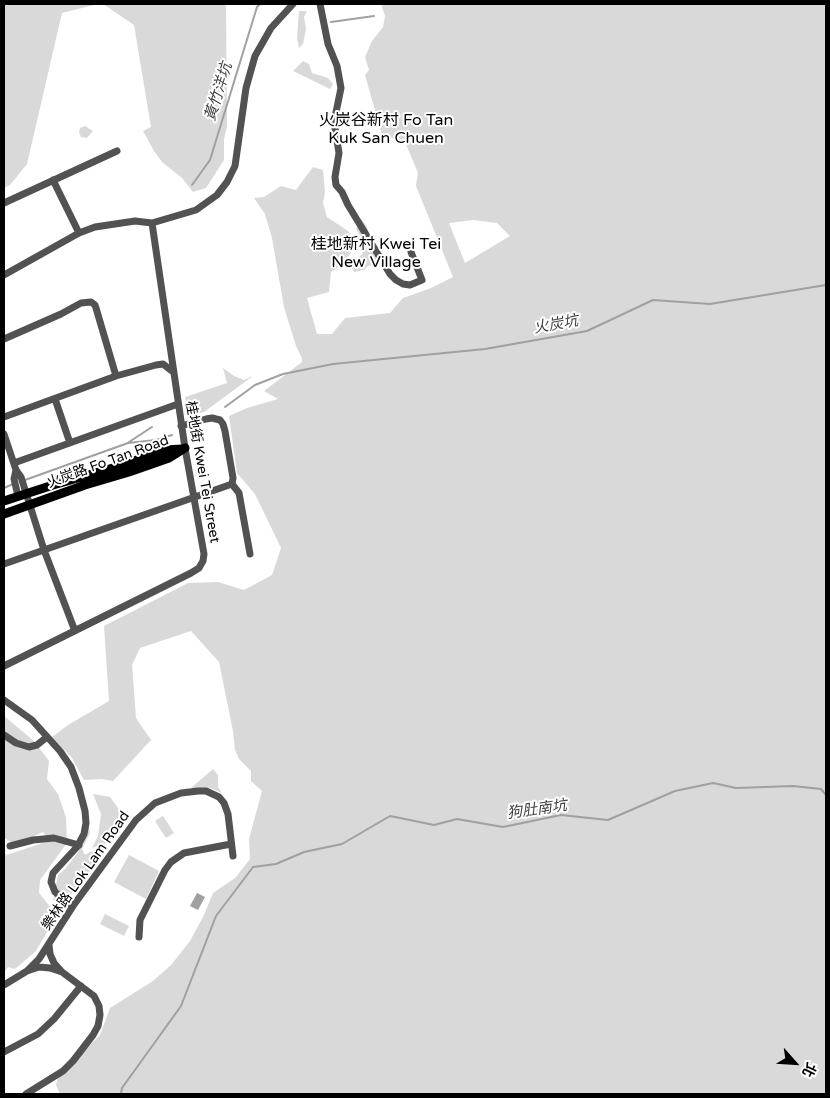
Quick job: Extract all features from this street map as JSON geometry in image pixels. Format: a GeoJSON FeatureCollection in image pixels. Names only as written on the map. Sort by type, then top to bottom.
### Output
{"type":"FeatureCollection","features":[{"type":"Feature","properties":{"kind":"main road","name":"火炭路 Fo Tan Road"},"geometry":{"type":"LineString","coordinates":[[4,501],[21,490],[120,466],[165,450],[185,448]]}},
{"type":"Feature","properties":{"kind":"main road","name":"火炭路 Fo Tan Road"},"geometry":{"type":"LineString","coordinates":[[4,514],[169,458],[185,448]]}},
{"type":"Feature","properties":{"kind":"street"},"geometry":{"type":"LineString","coordinates":[[4,275],[79,233],[95,227],[134,221],[152,223],[203,206],[217,195],[227,182],[237,158],[246,88],[251,67],[265,36],[277,19],[293,4]]}},
{"type":"Feature","properties":{"kind":"street"},"geometry":{"type":"LineString","coordinates":[[320,4],[328,44],[337,66],[341,88],[334,122],[339,145],[335,177],[336,185],[390,274],[399,283],[408,285],[422,280],[411,252]]}},
{"type":"Feature","properties":{"kind":"street"},"geometry":{"type":"LineString","coordinates":[[4,203],[118,151]]}},
{"type":"Feature","properties":{"kind":"street"},"geometry":{"type":"LineString","coordinates":[[53,180],[79,233]]}},
{"type":"Feature","properties":{"kind":"street","name":"桂地街 Kwei Tei Street"},"geometry":{"type":"LineString","coordinates":[[4,666],[186,576],[199,568],[203,561],[204,554],[172,371],[152,223]]}},
{"type":"Feature","properties":{"kind":"street"},"geometry":{"type":"LineString","coordinates":[[4,339],[81,303],[91,302],[95,305],[116,376]]}},
{"type":"Feature","properties":{"kind":"street"},"geometry":{"type":"LineString","coordinates":[[4,417],[116,376],[156,365],[163,364],[172,371]]}},
{"type":"Feature","properties":{"kind":"street"},"geometry":{"type":"LineString","coordinates":[[55,399],[70,443]]}},
{"type":"Feature","properties":{"kind":"street"},"geometry":{"type":"LineString","coordinates":[[16,470],[70,443],[178,404]]}},
{"type":"Feature","properties":{"kind":"street"},"geometry":{"type":"LineString","coordinates":[[181,426],[212,418],[220,420],[223,424],[233,478],[232,484],[239,493],[250,554]]}},
{"type":"Feature","properties":{"kind":"street"},"geometry":{"type":"LineString","coordinates":[[4,434],[21,490],[29,505],[75,631]]}},
{"type":"Feature","properties":{"kind":"street"},"geometry":{"type":"LineString","coordinates":[[4,564],[232,484]]}},
{"type":"Feature","properties":{"kind":"street"},"geometry":{"type":"LineString","coordinates":[[4,700],[26,715],[47,736],[67,761],[82,794],[86,823],[84,834],[79,845],[55,871],[51,879],[53,890],[73,906]]}},
{"type":"Feature","properties":{"kind":"street"},"geometry":{"type":"LineString","coordinates":[[4,734],[16,743],[29,747],[37,745],[47,736]]}},
{"type":"Feature","properties":{"kind":"street","name":"樂林路 Lok Lam Road"},"geometry":{"type":"LineString","coordinates":[[26,1094],[63,1071],[86,1046],[93,1035],[99,1020],[99,1006],[94,996],[62,972],[54,963],[49,945],[73,906],[136,820],[155,803],[168,797],[206,791],[219,797],[224,803],[228,814],[233,856]]}},
{"type":"Feature","properties":{"kind":"street"},"geometry":{"type":"LineString","coordinates":[[10,846],[33,840],[54,838],[79,845]]}},
{"type":"Feature","properties":{"kind":"street"},"geometry":{"type":"LineString","coordinates":[[139,937],[140,920],[165,870],[171,862],[184,853],[231,844]]}},
{"type":"Feature","properties":{"kind":"street"},"geometry":{"type":"LineString","coordinates":[[4,986],[27,971],[49,945]]}},
{"type":"Feature","properties":{"kind":"street"},"geometry":{"type":"LineString","coordinates":[[27,971],[39,967],[62,972]]}},
{"type":"Feature","properties":{"kind":"street"},"geometry":{"type":"LineString","coordinates":[[4,1052],[38,1034],[54,1020],[81,986]]}},
{"type":"Feature","properties":{"kind":"shaded area"},"geometry":{"type":"Polygon","coordinates":[[[4,4],[98,4],[62,13],[27,164],[10,185],[4,188],[4,4]]]}},
{"type":"Feature","properties":{"kind":"shaded area"},"geometry":{"type":"Polygon","coordinates":[[[103,4],[226,4],[227,127],[224,139],[224,160],[206,188],[193,192],[182,178],[162,162],[154,151],[143,131],[151,127],[134,25],[103,4]]]}},
{"type":"Feature","properties":{"kind":"shaded area"},"geometry":{"type":"Polygon","coordinates":[[[381,4],[826,4],[826,1094],[60,1094],[56,1085],[58,1077],[100,1035],[110,1008],[153,981],[171,965],[190,941],[213,893],[235,878],[250,859],[249,839],[262,791],[251,781],[251,771],[239,759],[235,750],[219,662],[191,631],[140,648],[132,665],[136,718],[151,740],[113,781],[102,779],[84,780],[72,758],[52,737],[68,725],[109,701],[104,626],[188,583],[218,582],[244,590],[272,575],[281,548],[255,494],[237,473],[229,416],[247,408],[278,399],[264,391],[302,362],[302,358],[296,346],[284,307],[272,238],[265,214],[254,198],[264,197],[281,186],[296,190],[313,167],[323,170],[325,192],[323,203],[327,217],[348,231],[351,236],[352,245],[350,254],[340,266],[331,272],[329,292],[307,298],[317,334],[332,334],[345,318],[390,313],[403,298],[431,288],[453,277],[416,186],[418,173],[405,142],[382,135],[365,75],[369,70],[365,57],[372,41],[383,27],[385,16],[381,4]],[[473,220],[449,223],[465,263],[510,236],[497,223],[473,220]]]}},
{"type":"Feature","properties":{"kind":"shaded area"},"geometry":{"type":"Polygon","coordinates":[[[299,11],[307,11],[304,17],[306,29],[303,44],[299,48],[297,38],[299,11]]]}},
{"type":"Feature","properties":{"kind":"shaded area"},"geometry":{"type":"Polygon","coordinates":[[[303,61],[309,64],[312,73],[328,78],[333,84],[330,89],[293,71],[303,61]]]}},
{"type":"Feature","properties":{"kind":"shaded area"},"geometry":{"type":"Polygon","coordinates":[[[85,126],[93,131],[87,138],[81,137],[79,132],[80,128],[85,126]]]}},
{"type":"Feature","properties":{"kind":"shaded area"},"geometry":{"type":"Polygon","coordinates":[[[361,219],[367,227],[372,249],[381,262],[368,266],[364,270],[354,272],[351,266],[362,254],[366,246],[356,229],[361,219]]]}},
{"type":"Feature","properties":{"kind":"shaded area"},"geometry":{"type":"Polygon","coordinates":[[[223,368],[244,380],[253,376],[204,412],[189,416],[185,397],[227,383],[223,368]]]}},
{"type":"Feature","properties":{"kind":"shaded area"},"geometry":{"type":"Polygon","coordinates":[[[4,716],[34,741],[49,761],[47,779],[58,794],[66,817],[67,843],[40,880],[39,893],[57,915],[36,951],[15,969],[8,967],[4,973],[4,852],[6,855],[49,841],[43,832],[30,838],[11,842],[4,838],[4,716]]]}},
{"type":"Feature","properties":{"kind":"shaded area"},"geometry":{"type":"Polygon","coordinates":[[[213,769],[218,775],[218,787],[222,793],[210,788],[191,788],[213,769]]]}},
{"type":"Feature","properties":{"kind":"shaded area"},"geometry":{"type":"Polygon","coordinates":[[[93,794],[110,797],[118,808],[120,822],[107,843],[92,848],[98,836],[101,814],[93,794]]]}},
{"type":"Feature","properties":{"kind":"shaded area"},"geometry":{"type":"Polygon","coordinates":[[[163,816],[174,833],[166,838],[155,821],[163,816]]]}},
{"type":"Feature","properties":{"kind":"shaded area"},"geometry":{"type":"Polygon","coordinates":[[[88,823],[90,833],[82,849],[85,855],[92,851],[98,861],[69,897],[53,901],[58,875],[79,851],[88,823]]]}},
{"type":"Feature","properties":{"kind":"shaded area"},"geometry":{"type":"Polygon","coordinates":[[[129,855],[159,871],[146,899],[114,882],[129,855]]]}},
{"type":"Feature","properties":{"kind":"shaded area"},"geometry":{"type":"Polygon","coordinates":[[[197,893],[205,897],[198,910],[190,906],[197,893]]]}},
{"type":"Feature","properties":{"kind":"shaded area"},"geometry":{"type":"Polygon","coordinates":[[[105,914],[129,926],[124,936],[100,924],[105,914]]]}},
{"type":"Feature","properties":{"kind":"waterway","name":"黃竹洋坑"},"geometry":{"type":"LineString","coordinates":[[192,185],[210,160],[257,7],[260,4]]}},
{"type":"Feature","properties":{"kind":"waterway"},"geometry":{"type":"LineString","coordinates":[[331,22],[374,16]]}},
{"type":"Feature","properties":{"kind":"waterway","name":"火炭坑"},"geometry":{"type":"LineString","coordinates":[[225,407],[255,385],[283,374],[333,364],[485,349],[587,331],[653,300],[710,304],[826,285]]}},
{"type":"Feature","properties":{"kind":"waterway"},"geometry":{"type":"LineString","coordinates":[[129,442],[152,427]]}},
{"type":"Feature","properties":{"kind":"waterway"},"geometry":{"type":"LineString","coordinates":[[25,480],[128,443],[156,440],[172,435]]}},
{"type":"Feature","properties":{"kind":"waterway"},"geometry":{"type":"LineString","coordinates":[[4,488],[13,484]]}},
{"type":"Feature","properties":{"kind":"waterway","name":"狗肚南坑"},"geometry":{"type":"LineString","coordinates":[[121,1094],[122,1088],[181,1006],[216,916],[253,867],[276,864],[304,852],[342,844],[390,816],[434,825],[457,819],[503,827],[561,815],[608,820],[675,791],[713,783],[736,788],[793,786],[821,789],[826,795]]}},
{"type":"Feature","properties":{"kind":"district","name":"火炭谷新村 Fo Tan Kuk San Chuen"},"geometry":{"type":"Point","coordinates":[386,130]}},
{"type":"Feature","properties":{"kind":"district","name":"桂地新村 Kwei Tei New Village"},"geometry":{"type":"Point","coordinates":[376,254]}}]}
